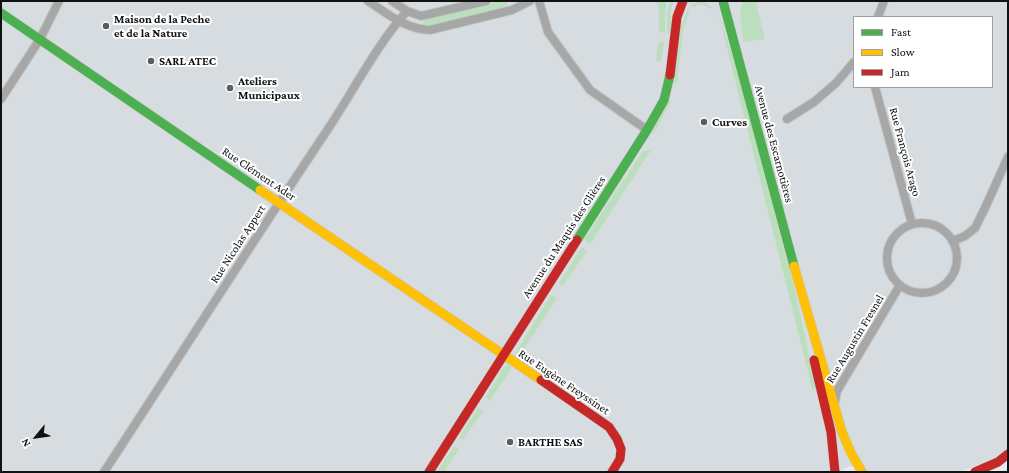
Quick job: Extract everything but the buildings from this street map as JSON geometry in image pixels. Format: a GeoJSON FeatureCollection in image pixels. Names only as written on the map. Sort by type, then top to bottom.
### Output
{"type":"FeatureCollection","features":[{"type":"Feature","properties":{"kind":"main road","name":"Avenue du Maquis des Glières"},"geometry":{"type":"LineString","coordinates":[[429,472],[647,130],[664,100],[669,82],[677,17],[683,1]]}},
{"type":"Feature","properties":{"kind":"main road","name":"Avenue des Escarnotières"},"geometry":{"type":"LineString","coordinates":[[723,1],[801,292],[810,316],[834,405],[845,442],[862,472]]}},
{"type":"Feature","properties":{"kind":"main road","name":"Rue Clément Ader"},"geometry":{"type":"LineString","coordinates":[[1,13],[503,355]]}},
{"type":"Feature","properties":{"kind":"main road","name":"Avenue des Escarnotières"},"geometry":{"type":"LineString","coordinates":[[801,292],[806,326],[831,432],[835,472]]}},
{"type":"Feature","properties":{"kind":"main road","name":"Rue Eugène Freyssinet"},"geometry":{"type":"LineString","coordinates":[[503,355],[609,427],[621,445],[620,461],[612,472]]}},
{"type":"Feature","properties":{"kind":"main road"},"geometry":{"type":"LineString","coordinates":[[976,472],[998,462],[1008,454]]}},
{"type":"Feature","properties":{"kind":"street"},"geometry":{"type":"LineString","coordinates":[[1,99],[40,39],[59,1]]}},
{"type":"Feature","properties":{"kind":"street"},"geometry":{"type":"LineString","coordinates":[[368,1],[398,22],[419,30],[430,30],[512,10],[530,1]]}},
{"type":"Feature","properties":{"kind":"street"},"geometry":{"type":"LineString","coordinates":[[392,1],[407,11],[422,16],[486,1]]}},
{"type":"Feature","properties":{"kind":"street"},"geometry":{"type":"LineString","coordinates":[[539,1],[548,32],[590,90],[647,130]]}},
{"type":"Feature","properties":{"kind":"street"},"geometry":{"type":"LineString","coordinates":[[878,16],[884,1]]}},
{"type":"Feature","properties":{"kind":"street","name":"Rue Nicolas Appert"},"geometry":{"type":"LineString","coordinates":[[104,472],[279,202],[398,22],[407,11]]}},
{"type":"Feature","properties":{"kind":"street"},"geometry":{"type":"LineString","coordinates":[[787,119],[814,102],[836,83],[853,63]]}},
{"type":"Feature","properties":{"kind":"street","name":"Rue François Arago"},"geometry":{"type":"LineString","coordinates":[[875,88],[912,224]]}},
{"type":"Feature","properties":{"kind":"street"},"geometry":{"type":"LineString","coordinates":[[953,241],[965,236],[975,228],[1008,157]]}},
{"type":"Feature","properties":{"kind":"street"},"geometry":{"type":"LineString","coordinates":[[924,223],[936,225],[946,232],[953,241],[957,253],[956,265],[952,276],[946,284],[939,289],[921,293],[912,291],[900,285],[893,277],[888,267],[887,256],[889,246],[894,236],[902,228],[912,224],[924,223]]}},
{"type":"Feature","properties":{"kind":"street","name":"Rue Augustin Fresnel"},"geometry":{"type":"LineString","coordinates":[[834,405],[838,391],[900,285]]}},
{"type":"Feature","properties":{"kind":"shaded area"},"geometry":{"type":"Polygon","coordinates":[[[1,1],[1008,1],[1008,448],[991,460],[958,472],[870,472],[850,466],[838,472],[1,472],[1,1]]]}},
{"type":"Feature","properties":{"kind":"green space"},"geometry":{"type":"Polygon","coordinates":[[[501,1],[507,1],[508,8],[428,27],[422,27],[424,18],[501,1]]]}},
{"type":"Feature","properties":{"kind":"green space"},"geometry":{"type":"Polygon","coordinates":[[[656,1],[667,1],[665,10],[665,33],[659,32],[659,8],[656,1]]]}},
{"type":"Feature","properties":{"kind":"green space"},"geometry":{"type":"Polygon","coordinates":[[[670,1],[673,1],[670,15],[671,23],[670,33],[667,33],[667,15],[670,1]]]}},
{"type":"Feature","properties":{"kind":"green space"},"geometry":{"type":"Polygon","coordinates":[[[743,1],[758,1],[757,8],[765,39],[743,42],[740,12],[743,1]]]}},
{"type":"Feature","properties":{"kind":"green space"},"geometry":{"type":"Polygon","coordinates":[[[698,2],[704,2],[713,8],[712,9],[701,4],[693,7],[691,5],[698,2]]]}},
{"type":"Feature","properties":{"kind":"green space"},"geometry":{"type":"Polygon","coordinates":[[[688,9],[689,12],[683,30],[677,82],[674,82],[680,29],[688,9]]]}},
{"type":"Feature","properties":{"kind":"green space"},"geometry":{"type":"Polygon","coordinates":[[[719,16],[734,60],[796,295],[816,388],[812,389],[719,16]]]}},
{"type":"Feature","properties":{"kind":"green space"},"geometry":{"type":"Polygon","coordinates":[[[664,41],[661,62],[656,61],[658,43],[664,41]]]}},
{"type":"Feature","properties":{"kind":"green space"},"geometry":{"type":"Polygon","coordinates":[[[669,100],[671,101],[653,135],[653,131],[669,100]]]}},
{"type":"Feature","properties":{"kind":"green space"},"geometry":{"type":"Polygon","coordinates":[[[651,150],[590,244],[584,240],[643,151],[651,150]]]}},
{"type":"Feature","properties":{"kind":"green space"},"geometry":{"type":"Polygon","coordinates":[[[582,247],[587,251],[562,286],[559,283],[582,247]]]}},
{"type":"Feature","properties":{"kind":"green space"},"geometry":{"type":"Polygon","coordinates":[[[551,295],[557,298],[518,358],[514,356],[551,295]]]}},
{"type":"Feature","properties":{"kind":"green space"},"geometry":{"type":"Polygon","coordinates":[[[508,365],[512,367],[490,401],[486,397],[503,368],[508,365]]]}},
{"type":"Feature","properties":{"kind":"green space"},"geometry":{"type":"Polygon","coordinates":[[[478,408],[484,410],[463,439],[459,438],[478,408]]]}},
{"type":"Feature","properties":{"kind":"green space"},"geometry":{"type":"Polygon","coordinates":[[[454,446],[459,449],[444,472],[437,472],[454,446]]]}},
{"type":"Feature","properties":{"kind":"traffic: fast"},"geometry":{"type":"LineString","coordinates":[[723,1],[794,266]]}},
{"type":"Feature","properties":{"kind":"traffic: fast"},"geometry":{"type":"LineString","coordinates":[[1,13],[260,190]]}},
{"type":"Feature","properties":{"kind":"traffic: fast"},"geometry":{"type":"LineString","coordinates":[[577,240],[647,130],[664,100],[670,75]]}},
{"type":"Feature","properties":{"kind":"traffic: slow"},"geometry":{"type":"LineString","coordinates":[[260,190],[541,380]]}},
{"type":"Feature","properties":{"kind":"traffic: slow"},"geometry":{"type":"LineString","coordinates":[[794,266],[842,432],[851,453],[862,472]]}},
{"type":"Feature","properties":{"kind":"traffic: jam"},"geometry":{"type":"LineString","coordinates":[[670,75],[677,17],[683,1]]}},
{"type":"Feature","properties":{"kind":"traffic: jam"},"geometry":{"type":"LineString","coordinates":[[429,472],[577,240]]}},
{"type":"Feature","properties":{"kind":"traffic: jam"},"geometry":{"type":"LineString","coordinates":[[814,360],[831,432],[835,472]]}},
{"type":"Feature","properties":{"kind":"traffic: jam"},"geometry":{"type":"LineString","coordinates":[[541,380],[609,427],[617,439],[621,449],[620,459],[612,472]]}},
{"type":"Feature","properties":{"kind":"traffic: jam"},"geometry":{"type":"LineString","coordinates":[[975,472],[998,462],[1008,454]]}},
{"type":"Feature","properties":{"kind":"place","name":"Maison de la Peche et de la Nature"},"geometry":{"type":"Point","coordinates":[106,26]}},
{"type":"Feature","properties":{"kind":"place","name":"SARL ATEC"},"geometry":{"type":"Point","coordinates":[151,61]}},
{"type":"Feature","properties":{"kind":"place","name":"Ateliers Municipaux"},"geometry":{"type":"Point","coordinates":[230,88]}},
{"type":"Feature","properties":{"kind":"place","name":"Curves"},"geometry":{"type":"Point","coordinates":[704,122]}},
{"type":"Feature","properties":{"kind":"place","name":"BARTHE SAS"},"geometry":{"type":"Point","coordinates":[510,442]}}]}
